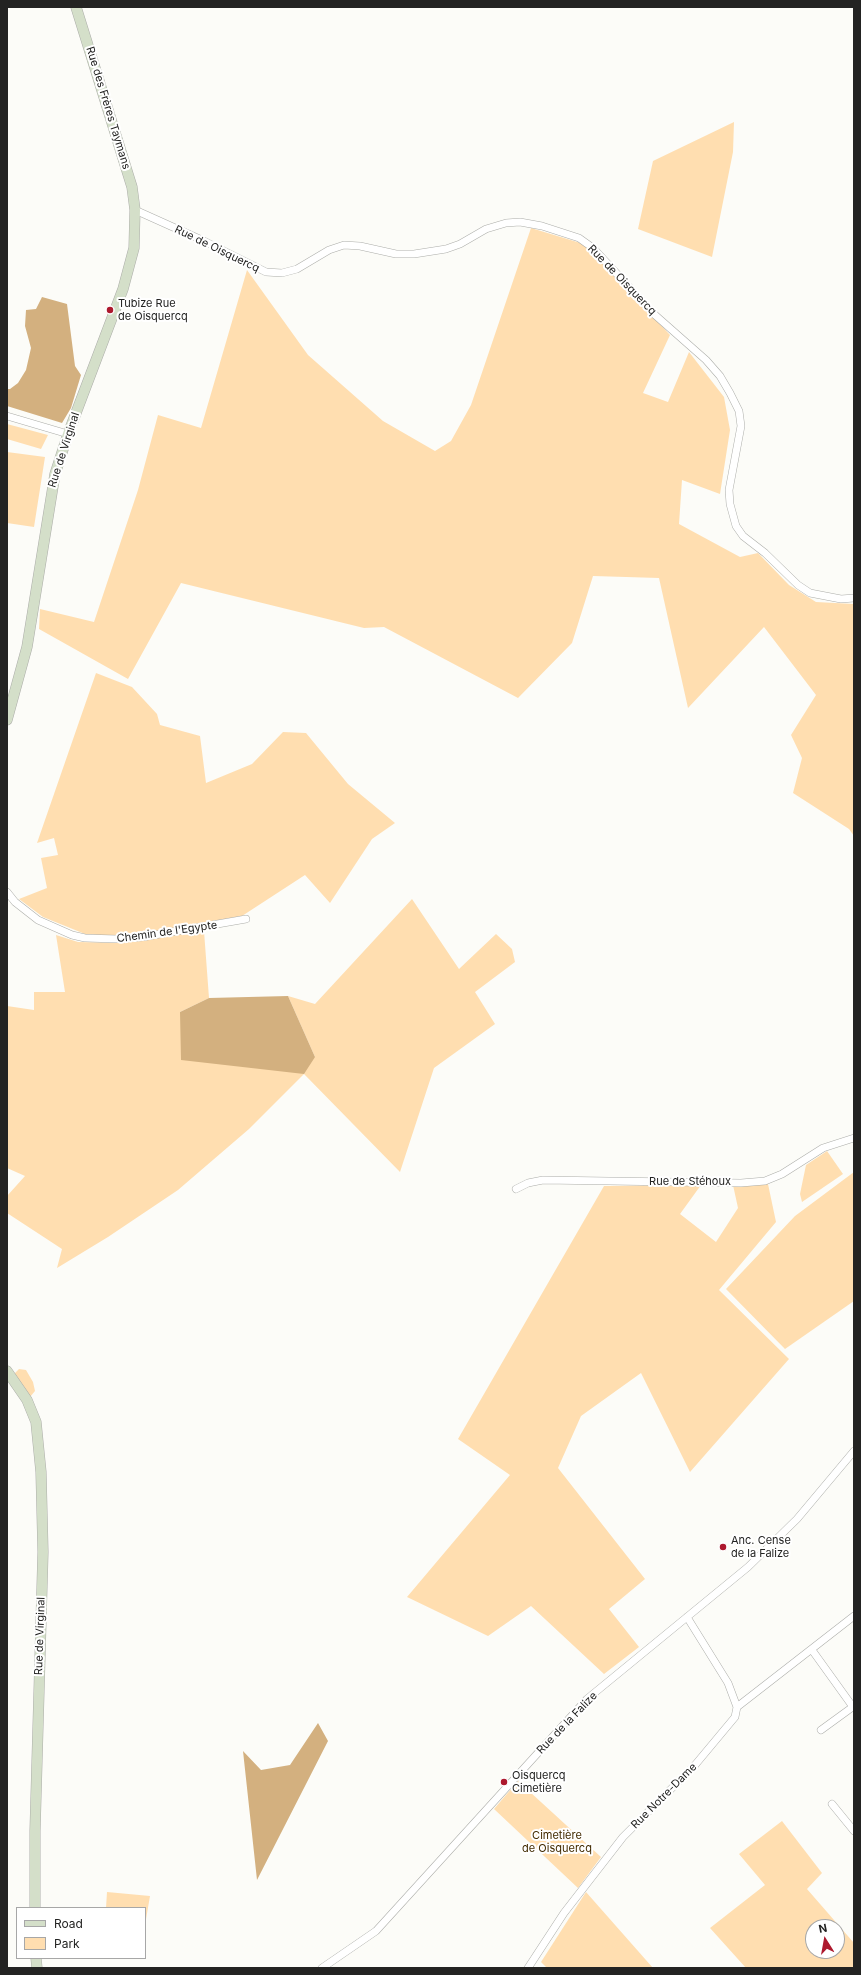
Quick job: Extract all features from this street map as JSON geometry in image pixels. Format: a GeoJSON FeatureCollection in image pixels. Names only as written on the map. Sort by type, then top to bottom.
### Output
{"type":"FeatureCollection","features":[{"type":"Feature","properties":{"kind":"street","name":"Rue des Frères Taymans"},"geometry":{"type":"LineString","coordinates":[[76,7],[127,168],[135,210]]}},
{"type":"Feature","properties":{"kind":"street","name":"Rue de Virginal"},"geometry":{"type":"LineString","coordinates":[[7,720],[27,647],[55,474],[68,434],[130,268],[136,228],[135,210]]}},
{"type":"Feature","properties":{"kind":"street","name":"Rue de Oisquercq"},"geometry":{"type":"LineString","coordinates":[[135,210],[204,241],[266,272],[282,273],[297,269],[328,250],[344,245],[360,246],[396,254],[414,254],[446,249],[460,244],[486,229],[506,222],[520,222],[542,226],[579,238],[593,248],[655,315],[706,360],[720,376],[730,393],[739,411],[741,426],[729,490],[730,504],[736,526],[743,536],[765,553],[798,585],[810,593],[841,599],[854,598]]}},
{"type":"Feature","properties":{"kind":"street"},"geometry":{"type":"LineString","coordinates":[[7,416],[68,434]]}},
{"type":"Feature","properties":{"kind":"street"},"geometry":{"type":"LineString","coordinates":[[7,697],[18,684]]}},
{"type":"Feature","properties":{"kind":"street","name":"Chemin de l'Egypte"},"geometry":{"type":"LineString","coordinates":[[7,892],[15,902],[38,920],[72,935],[85,938],[117,939],[143,937],[246,919]]}},
{"type":"Feature","properties":{"kind":"street","name":"Rue de Stéhoux"},"geometry":{"type":"LineString","coordinates":[[516,1189],[528,1183],[543,1180],[733,1183],[765,1181],[782,1174],[823,1148],[854,1138]]}},
{"type":"Feature","properties":{"kind":"street","name":"Rue de Virginal"},"geometry":{"type":"LineString","coordinates":[[7,1372],[27,1400],[36,1422],[40,1461],[43,1552],[35,1831],[35,1907]]}},
{"type":"Feature","properties":{"kind":"street","name":"Rue de la Falize"},"geometry":{"type":"LineString","coordinates":[[322,1968],[376,1931],[587,1699],[748,1567],[814,1499],[854,1451]]}},
{"type":"Feature","properties":{"kind":"street"},"geometry":{"type":"LineString","coordinates":[[687,1618],[728,1683],[737,1707],[854,1616]]}},
{"type":"Feature","properties":{"kind":"street"},"geometry":{"type":"LineString","coordinates":[[812,1650],[853,1707],[821,1730]]}},
{"type":"Feature","properties":{"kind":"street","name":"Rue Notre-Dame"},"geometry":{"type":"LineString","coordinates":[[528,1968],[564,1914],[618,1843],[696,1765],[735,1717],[737,1707]]}},
{"type":"Feature","properties":{"kind":"street"},"geometry":{"type":"LineString","coordinates":[[832,1804],[854,1831]]}},
{"type":"Feature","properties":{"kind":"green space"},"geometry":{"type":"Polygon","coordinates":[[[734,122],[733,152],[712,257],[638,229],[653,161],[734,122]]]}},
{"type":"Feature","properties":{"kind":"green space"},"geometry":{"type":"Polygon","coordinates":[[[531,228],[587,245],[670,335],[643,393],[668,402],[689,352],[724,397],[730,430],[720,494],[682,480],[679,524],[740,557],[758,553],[789,585],[816,602],[854,604],[854,836],[849,829],[793,793],[802,758],[791,735],[816,695],[764,627],[688,708],[659,578],[593,576],[572,643],[518,698],[384,627],[364,628],[181,583],[128,679],[39,629],[40,609],[94,622],[138,490],[158,415],[201,428],[247,270],[308,355],[383,421],[435,451],[451,441],[471,405],[531,228]]]}},
{"type":"Feature","properties":{"kind":"green space"},"geometry":{"type":"Polygon","coordinates":[[[7,424],[48,435],[41,449],[7,439],[7,424]]]}},
{"type":"Feature","properties":{"kind":"green space"},"geometry":{"type":"Polygon","coordinates":[[[7,452],[45,457],[34,527],[7,523],[7,452]]]}},
{"type":"Feature","properties":{"kind":"green space"},"geometry":{"type":"Polygon","coordinates":[[[96,673],[132,687],[157,714],[160,725],[200,736],[206,783],[252,764],[283,732],[306,733],[348,784],[395,823],[372,839],[330,903],[305,875],[242,916],[146,933],[108,936],[85,934],[43,917],[19,899],[47,888],[41,858],[58,855],[54,838],[37,843],[96,673]]]}},
{"type":"Feature","properties":{"kind":"green space"},"geometry":{"type":"Polygon","coordinates":[[[412,899],[459,969],[496,934],[512,949],[515,962],[475,992],[495,1024],[434,1068],[400,1172],[304,1074],[249,1129],[178,1190],[108,1237],[57,1268],[62,1249],[7,1213],[7,1196],[25,1176],[7,1168],[7,1006],[34,1010],[34,992],[65,992],[56,935],[78,942],[119,943],[204,931],[209,998],[180,1012],[315,1057],[288,996],[315,1004],[412,899]]]}},
{"type":"Feature","properties":{"kind":"green space"},"geometry":{"type":"Polygon","coordinates":[[[827,1151],[843,1174],[802,1202],[800,1194],[806,1165],[827,1151]]]}},
{"type":"Feature","properties":{"kind":"green space"},"geometry":{"type":"Polygon","coordinates":[[[854,1172],[854,1301],[785,1349],[726,1289],[795,1216],[854,1172]]]}},
{"type":"Feature","properties":{"kind":"green space"},"geometry":{"type":"Polygon","coordinates":[[[768,1184],[776,1222],[719,1290],[789,1359],[690,1472],[641,1373],[581,1416],[558,1468],[645,1579],[609,1609],[639,1647],[604,1674],[531,1606],[488,1636],[407,1597],[510,1475],[458,1439],[604,1186],[701,1185],[680,1214],[716,1242],[738,1208],[733,1185],[768,1184]]]}},
{"type":"Feature","properties":{"kind":"green space"},"geometry":{"type":"Polygon","coordinates":[[[19,1369],[26,1370],[33,1382],[35,1391],[30,1397],[14,1374],[19,1369]]]}},
{"type":"Feature","properties":{"kind":"green space","name":"Cimetière de Oisquercq"},"geometry":{"type":"Polygon","coordinates":[[[518,1781],[601,1857],[578,1888],[494,1809],[518,1781]]]}},
{"type":"Feature","properties":{"kind":"green space"},"geometry":{"type":"Polygon","coordinates":[[[782,1821],[822,1873],[807,1889],[833,1919],[805,1919],[805,1959],[845,1959],[845,1933],[854,1943],[854,1968],[746,1968],[710,1928],[765,1885],[739,1854],[782,1821]]]}},
{"type":"Feature","properties":{"kind":"green space"},"geometry":{"type":"Polygon","coordinates":[[[107,1892],[150,1896],[146,1919],[146,1907],[106,1907],[107,1892]]]}},
{"type":"Feature","properties":{"kind":"green space"},"geometry":{"type":"Polygon","coordinates":[[[586,1892],[653,1968],[547,1968],[541,1962],[586,1892]]]}},
{"type":"Feature","properties":{"kind":"shaded area"},"geometry":{"type":"Polygon","coordinates":[[[42,297],[67,304],[75,366],[81,375],[71,408],[62,423],[7,406],[7,389],[10,389],[18,383],[26,370],[31,348],[25,326],[26,310],[36,309],[42,297]]]}},
{"type":"Feature","properties":{"kind":"shaded area"},"geometry":{"type":"Polygon","coordinates":[[[288,996],[315,1057],[304,1074],[181,1060],[180,1012],[209,998],[288,996]]]}},
{"type":"Feature","properties":{"kind":"shaded area"},"geometry":{"type":"Polygon","coordinates":[[[318,1723],[328,1741],[257,1880],[243,1751],[261,1770],[290,1765],[318,1723]]]}},
{"type":"Feature","properties":{"kind":"place","name":"Tubize Rue de Oisquercq"},"geometry":{"type":"Point","coordinates":[110,310]}},
{"type":"Feature","properties":{"kind":"place","name":"Anc. Cense de la Falize"},"geometry":{"type":"Point","coordinates":[723,1547]}},
{"type":"Feature","properties":{"kind":"place","name":"Oisquercq Cimetière"},"geometry":{"type":"Point","coordinates":[504,1782]}}]}
